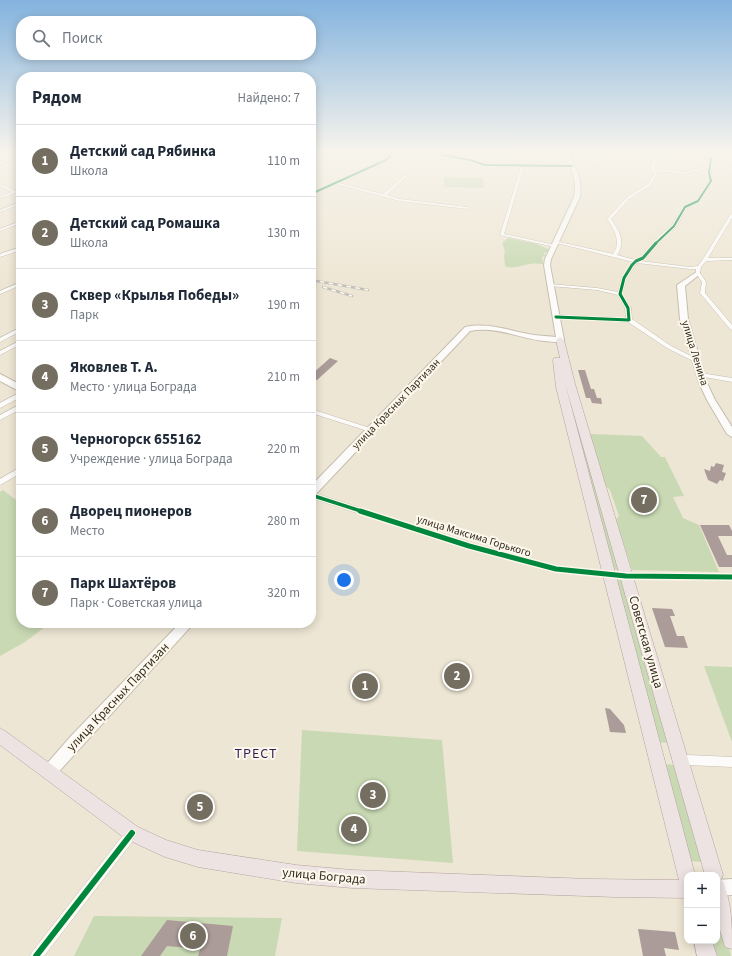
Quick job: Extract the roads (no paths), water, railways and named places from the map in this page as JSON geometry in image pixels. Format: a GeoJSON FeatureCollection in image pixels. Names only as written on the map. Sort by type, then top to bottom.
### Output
{"type":"FeatureCollection","features":[{"type":"Feature","properties":{"kind":"main road","name":"Советская улица"},"geometry":{"type":"LineString","coordinates":[[570,197],[562,215],[562,229],[554,244],[546,265],[560,340],[570,384],[713,872]]}},
{"type":"Feature","properties":{"kind":"main road","name":"улица Ленина"},"geometry":{"type":"LineString","coordinates":[[698,270],[681,285],[684,319],[695,360],[711,400],[732,434]]}},
{"type":"Feature","properties":{"kind":"main road","name":"улица Красных Партизан"},"geometry":{"type":"LineString","coordinates":[[316,489],[468,329],[475,327],[487,327],[533,337],[560,340]]}},
{"type":"Feature","properties":{"kind":"main road","name":"Советская улица"},"geometry":{"type":"LineString","coordinates":[[560,340],[557,358],[561,387],[685,872]]}},
{"type":"Feature","properties":{"kind":"main road"},"geometry":{"type":"LineString","coordinates":[[0,377],[16,386]]}},
{"type":"Feature","properties":{"kind":"main road","name":"улица Красных Партизан"},"geometry":{"type":"LineString","coordinates":[[49,772],[76,741],[183,628]]}},
{"type":"Feature","properties":{"kind":"main road","name":"улица Бограда"},"geometry":{"type":"LineString","coordinates":[[0,736],[132,833],[148,842],[190,858],[232,866],[296,875],[386,881],[569,887],[684,888]]}},
{"type":"Feature","properties":{"kind":"main road"},"geometry":{"type":"LineString","coordinates":[[720,888],[732,887]]}},
{"type":"Feature","properties":{"kind":"main road"},"geometry":{"type":"LineString","coordinates":[[720,898],[732,940]]}},
{"type":"Feature","properties":{"kind":"main road"},"geometry":{"type":"LineString","coordinates":[[704,944],[707,956]]}},
{"type":"Feature","properties":{"kind":"street"},"geometry":{"type":"LineString","coordinates":[[386,197],[400,200],[467,208]]}},
{"type":"Feature","properties":{"kind":"street"},"geometry":{"type":"LineString","coordinates":[[514,197],[502,235],[615,255],[636,261],[698,270],[704,282],[702,293],[732,328]]}},
{"type":"Feature","properties":{"kind":"street"},"geometry":{"type":"LineString","coordinates":[[615,255],[620,250],[621,245],[613,224],[608,219],[630,197]]}},
{"type":"Feature","properties":{"kind":"street"},"geometry":{"type":"LineString","coordinates":[[629,320],[628,308],[620,294],[624,278],[636,261],[643,258],[662,236],[674,226],[686,207],[698,201],[701,197]]}},
{"type":"Feature","properties":{"kind":"street"},"geometry":{"type":"LineString","coordinates":[[0,211],[16,205]]}},
{"type":"Feature","properties":{"kind":"street"},"geometry":{"type":"LineString","coordinates":[[698,270],[732,215]]}},
{"type":"Feature","properties":{"kind":"street"},"geometry":{"type":"LineString","coordinates":[[0,230],[16,224]]}},
{"type":"Feature","properties":{"kind":"street"},"geometry":{"type":"LineString","coordinates":[[0,258],[16,252]]}},
{"type":"Feature","properties":{"kind":"street"},"geometry":{"type":"LineString","coordinates":[[705,260],[732,259]]}},
{"type":"Feature","properties":{"kind":"street"},"geometry":{"type":"LineString","coordinates":[[550,285],[597,289],[620,294]]}},
{"type":"Feature","properties":{"kind":"street"},"geometry":{"type":"LineString","coordinates":[[0,293],[16,287]]}},
{"type":"Feature","properties":{"kind":"street"},"geometry":{"type":"LineString","coordinates":[[556,317],[629,320],[642,327],[649,334],[668,346],[695,360]]}},
{"type":"Feature","properties":{"kind":"street"},"geometry":{"type":"LineString","coordinates":[[0,340],[16,332]]}},
{"type":"Feature","properties":{"kind":"street"},"geometry":{"type":"LineString","coordinates":[[0,352],[16,344]]}},
{"type":"Feature","properties":{"kind":"street"},"geometry":{"type":"LineString","coordinates":[[701,375],[732,380]]}},
{"type":"Feature","properties":{"kind":"street"},"geometry":{"type":"LineString","coordinates":[[0,406],[16,397]]}},
{"type":"Feature","properties":{"kind":"street"},"geometry":{"type":"LineString","coordinates":[[0,418],[16,409]]}},
{"type":"Feature","properties":{"kind":"street"},"geometry":{"type":"LineString","coordinates":[[316,413],[371,430]]}},
{"type":"Feature","properties":{"kind":"street"},"geometry":{"type":"LineString","coordinates":[[0,482],[16,473]]}},
{"type":"Feature","properties":{"kind":"street","name":"улица Максима Горького"},"geometry":{"type":"LineString","coordinates":[[316,496],[464,545],[556,569],[626,576],[732,577]]}},
{"type":"Feature","properties":{"kind":"street"},"geometry":{"type":"LineString","coordinates":[[687,760],[732,762]]}},
{"type":"Feature","properties":{"kind":"street"},"geometry":{"type":"LineString","coordinates":[[36,956],[132,833]]}},
{"type":"Feature","properties":{"kind":"railway"},"geometry":{"type":"LineString","coordinates":[[316,281],[368,290]]}},
{"type":"Feature","properties":{"kind":"railway"},"geometry":{"type":"LineString","coordinates":[[323,287],[352,296]]}},
{"type":"Feature","properties":{"kind":"place","name":"Парк Шахтёров"},"geometry":{"type":"Point","coordinates":[644,500]}},
{"type":"Feature","properties":{"kind":"place","name":"Детский сад Ромашка"},"geometry":{"type":"Point","coordinates":[457,676]}},
{"type":"Feature","properties":{"kind":"place","name":"Детский сад Рябинка"},"geometry":{"type":"Point","coordinates":[365,686]}},
{"type":"Feature","properties":{"kind":"place","name":"Сквер «Крылья Победы»"},"geometry":{"type":"Point","coordinates":[373,795]}},
{"type":"Feature","properties":{"kind":"place","name":"Черногорск 655162"},"geometry":{"type":"Point","coordinates":[200,807]}},
{"type":"Feature","properties":{"kind":"place","name":"Яковлев Т. А."},"geometry":{"type":"Point","coordinates":[354,829]}},
{"type":"Feature","properties":{"kind":"place","name":"Дворец пионеров"},"geometry":{"type":"Point","coordinates":[193,936]}},
{"type":"Feature","properties":{"kind":"district","name":"ТРЕСТ"},"geometry":{"type":"Point","coordinates":[256,754]}}]}
